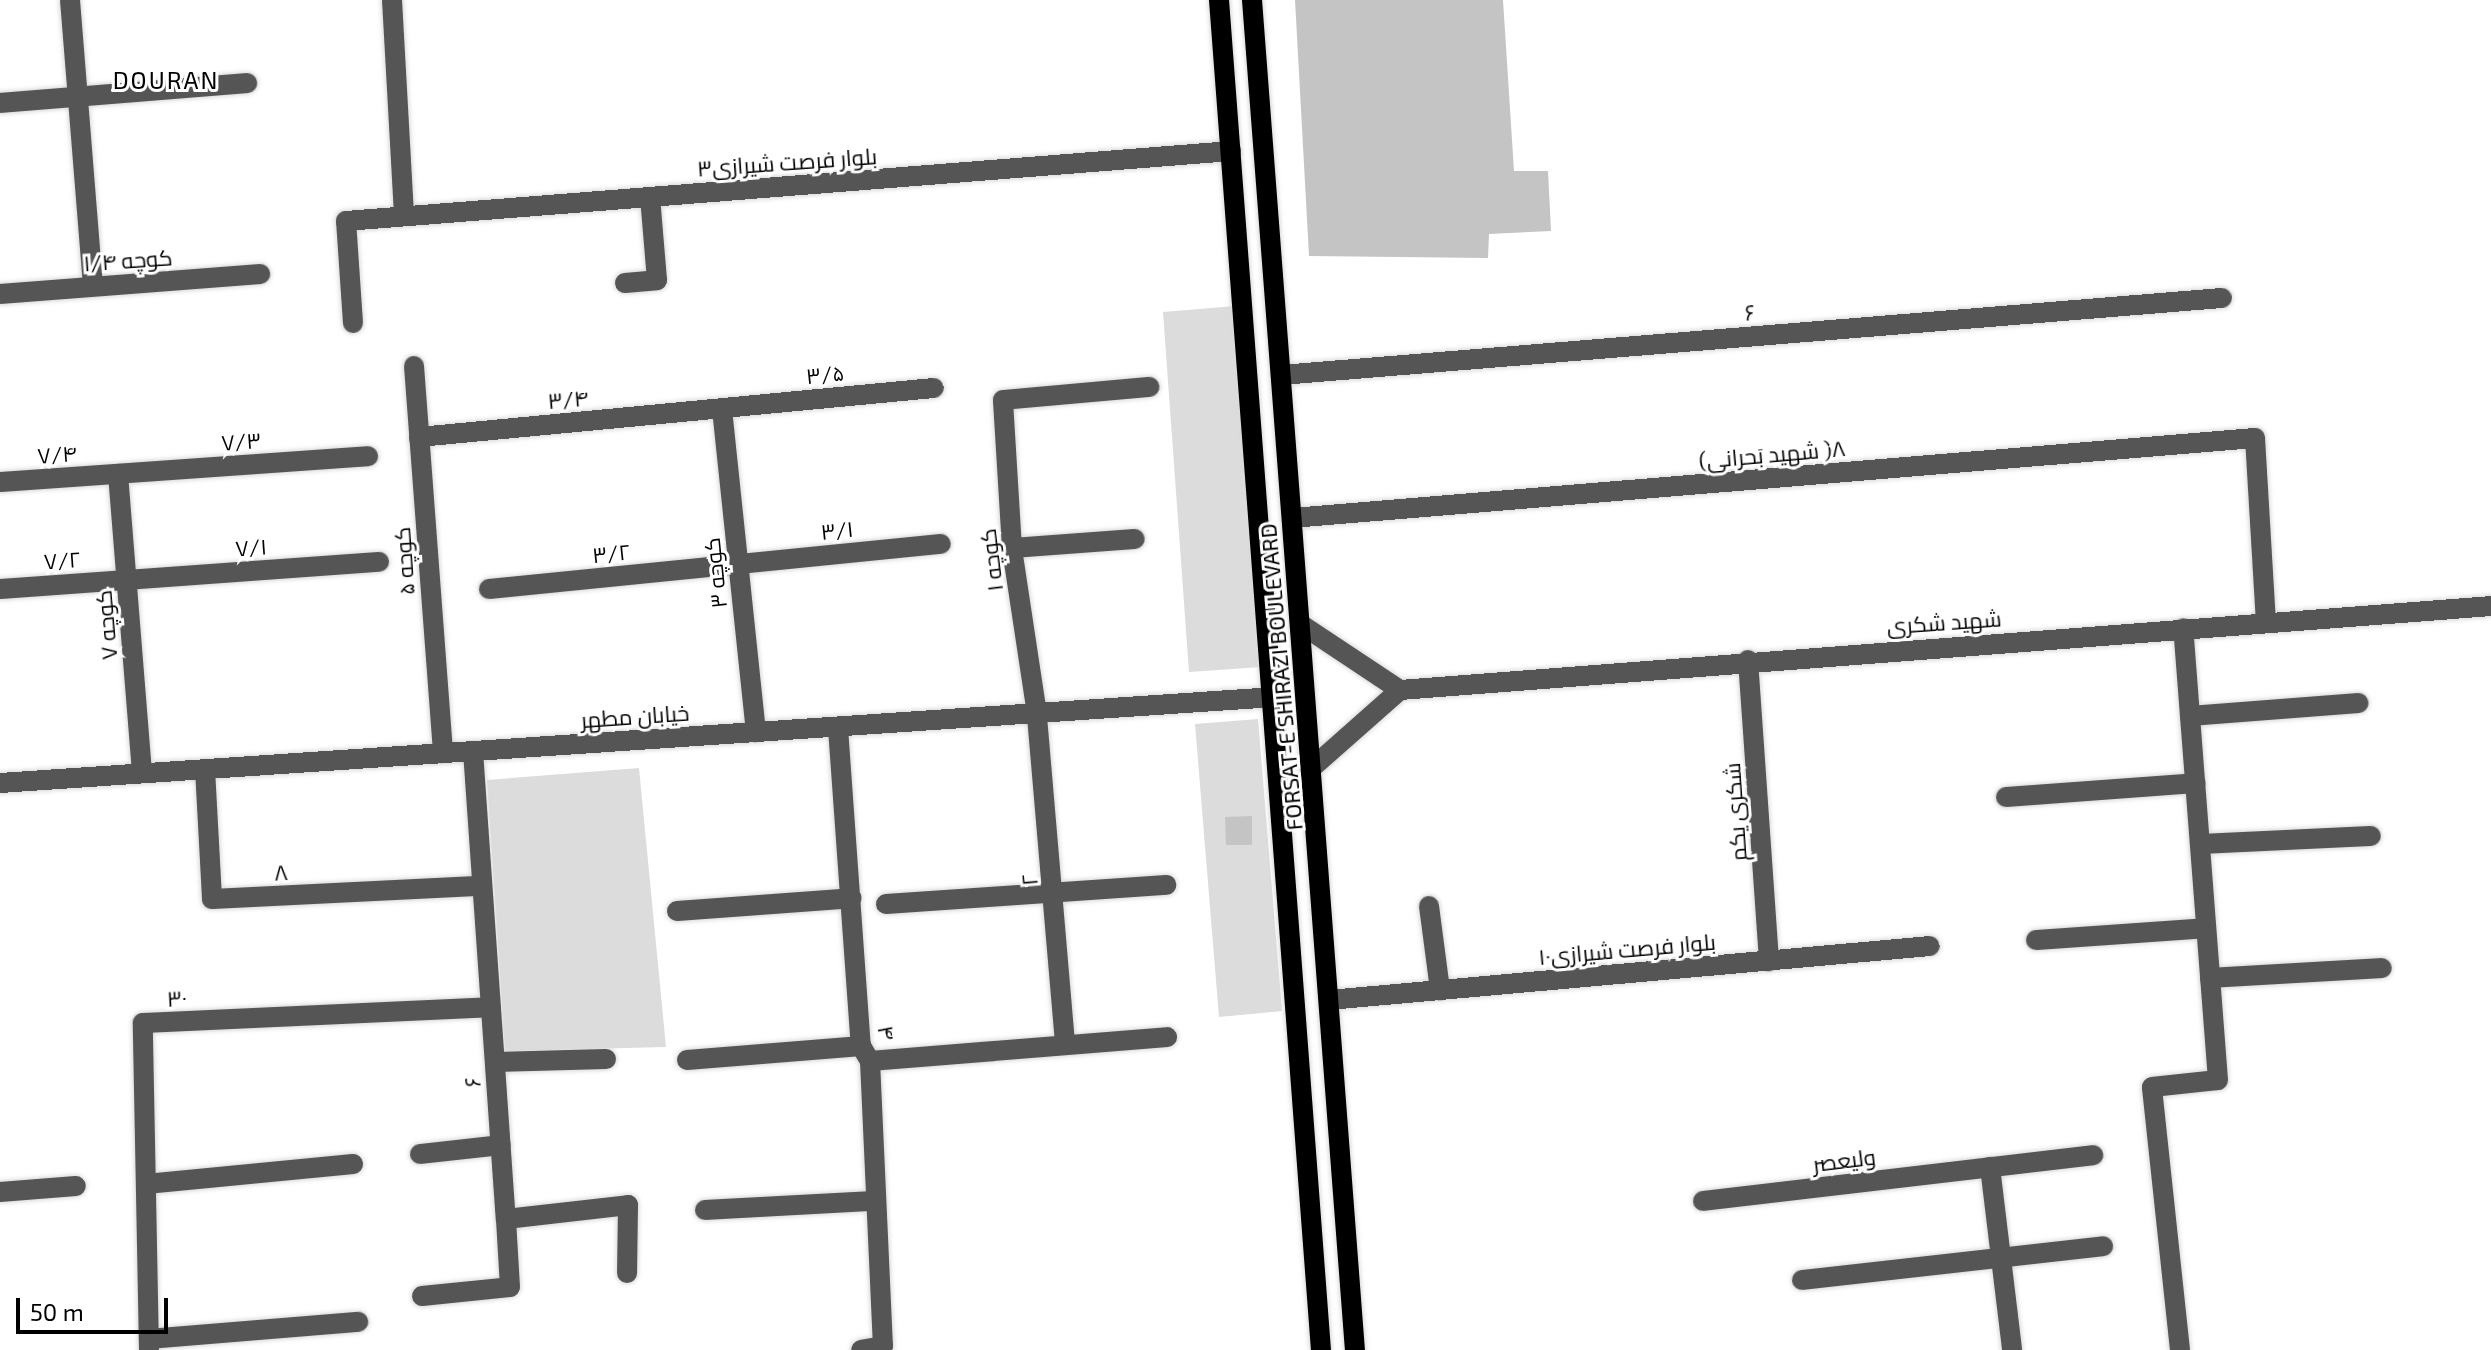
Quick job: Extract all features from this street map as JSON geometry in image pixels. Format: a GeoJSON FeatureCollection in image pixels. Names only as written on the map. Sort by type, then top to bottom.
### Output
{"type":"FeatureCollection","features":[{"type":"Feature","properties":{"kind":"main road","name":"FORSAT-E SHIRAZI BOULEVARD"},"geometry":{"type":"LineString","coordinates":[[1219,0],[1321,1350]]}},
{"type":"Feature","properties":{"kind":"main road","name":"FORSAT-E SHIRAZI BOULEVARD"},"geometry":{"type":"LineString","coordinates":[[1252,0],[1314,766],[1355,1350]]}},
{"type":"Feature","properties":{"kind":"street"},"geometry":{"type":"LineString","coordinates":[[70,0],[93,286]]}},
{"type":"Feature","properties":{"kind":"street"},"geometry":{"type":"LineString","coordinates":[[392,0],[404,216]]}},
{"type":"Feature","properties":{"kind":"street"},"geometry":{"type":"LineString","coordinates":[[0,103],[247,83]]}},
{"type":"Feature","properties":{"kind":"street","name":"۳بلوار فرصت شیرازی"},"geometry":{"type":"LineString","coordinates":[[353,323],[346,221],[1231,151]]}},
{"type":"Feature","properties":{"kind":"street"},"geometry":{"type":"LineString","coordinates":[[625,283],[657,280],[650,197]]}},
{"type":"Feature","properties":{"kind":"street","name":"کوچه ۱/۴"},"geometry":{"type":"LineString","coordinates":[[0,294],[260,274]]}},
{"type":"Feature","properties":{"kind":"street","name":"۶"},"geometry":{"type":"LineString","coordinates":[[1281,375],[2222,298]]}},
{"type":"Feature","properties":{"kind":"street","name":"کوچه ۵"},"geometry":{"type":"LineString","coordinates":[[414,366],[443,753]]}},
{"type":"Feature","properties":{"kind":"street","name":"کوچه ۱"},"geometry":{"type":"LineString","coordinates":[[1037,714],[1012,548],[1003,400],[1149,387]]}},
{"type":"Feature","properties":{"kind":"street","name":"۳/۵"},"geometry":{"type":"LineString","coordinates":[[722,409],[934,388]]}},
{"type":"Feature","properties":{"kind":"street","name":"۳/۴"},"geometry":{"type":"LineString","coordinates":[[419,437],[722,409]]}},
{"type":"Feature","properties":{"kind":"street","name":"کوچه ۳"},"geometry":{"type":"LineString","coordinates":[[722,409],[756,732]]}},
{"type":"Feature","properties":{"kind":"street","name":"(شهید بَحرانی )۸"},"geometry":{"type":"LineString","coordinates":[[1292,518],[2255,438],[2266,622]]}},
{"type":"Feature","properties":{"kind":"street","name":"۷/۳"},"geometry":{"type":"LineString","coordinates":[[118,474],[368,456]]}},
{"type":"Feature","properties":{"kind":"street","name":"۷/۴"},"geometry":{"type":"LineString","coordinates":[[0,482],[118,474]]}},
{"type":"Feature","properties":{"kind":"street","name":"کوچه ۷"},"geometry":{"type":"LineString","coordinates":[[118,474],[142,773]]}},
{"type":"Feature","properties":{"kind":"street"},"geometry":{"type":"LineString","coordinates":[[1012,548],[1135,539]]}},
{"type":"Feature","properties":{"kind":"street","name":"۳/۱"},"geometry":{"type":"LineString","coordinates":[[739,564],[941,544]]}},
{"type":"Feature","properties":{"kind":"street","name":"۷/۱"},"geometry":{"type":"LineString","coordinates":[[127,580],[379,562]]}},
{"type":"Feature","properties":{"kind":"street","name":"۳/۲"},"geometry":{"type":"LineString","coordinates":[[489,589],[739,564]]}},
{"type":"Feature","properties":{"kind":"street","name":"۷/۲"},"geometry":{"type":"LineString","coordinates":[[0,589],[127,580]]}},
{"type":"Feature","properties":{"kind":"street","name":"شهید شکری"},"geometry":{"type":"LineString","coordinates":[[1400,690],[1748,660],[2491,606]]}},
{"type":"Feature","properties":{"kind":"street"},"geometry":{"type":"LineString","coordinates":[[1302,625],[1400,690],[1314,766]]}},
{"type":"Feature","properties":{"kind":"street"},"geometry":{"type":"LineString","coordinates":[[2180,1350],[2152,1087],[2218,1080],[2183,628]]}},
{"type":"Feature","properties":{"kind":"street","name":"شکری یکم"},"geometry":{"type":"LineString","coordinates":[[1748,660],[1769,961]]}},
{"type":"Feature","properties":{"kind":"street","name":"خیابان مطهر"},"geometry":{"type":"LineString","coordinates":[[0,783],[1274,697]]}},
{"type":"Feature","properties":{"kind":"street"},"geometry":{"type":"LineString","coordinates":[[2190,716],[2359,703]]}},
{"type":"Feature","properties":{"kind":"street","name":"۲"},"geometry":{"type":"LineString","coordinates":[[1037,714],[1065,1043]]}},
{"type":"Feature","properties":{"kind":"street","name":"۴"},"geometry":{"type":"LineString","coordinates":[[838,728],[866,1053],[883,1346],[861,1350]]}},
{"type":"Feature","properties":{"kind":"street","name":"۶"},"geometry":{"type":"LineString","coordinates":[[422,1296],[510,1287],[473,751]]}},
{"type":"Feature","properties":{"kind":"street","name":"۸"},"geometry":{"type":"LineString","coordinates":[[205,769],[212,899],[482,886]]}},
{"type":"Feature","properties":{"kind":"street"},"geometry":{"type":"LineString","coordinates":[[2006,797],[2195,783]]}},
{"type":"Feature","properties":{"kind":"street"},"geometry":{"type":"LineString","coordinates":[[2200,844],[2371,836]]}},
{"type":"Feature","properties":{"kind":"street"},"geometry":{"type":"LineString","coordinates":[[886,904],[1166,885]]}},
{"type":"Feature","properties":{"kind":"street"},"geometry":{"type":"LineString","coordinates":[[677,911],[852,898]]}},
{"type":"Feature","properties":{"kind":"street"},"geometry":{"type":"LineString","coordinates":[[1429,906],[1440,990]]}},
{"type":"Feature","properties":{"kind":"street"},"geometry":{"type":"LineString","coordinates":[[2036,940],[2206,928]]}},
{"type":"Feature","properties":{"kind":"street","name":"بلوار فرصت شیرازی۱۰"},"geometry":{"type":"LineString","coordinates":[[1329,1000],[1930,946]]}},
{"type":"Feature","properties":{"kind":"street"},"geometry":{"type":"LineString","coordinates":[[2210,978],[2382,968]]}},
{"type":"Feature","properties":{"kind":"street","name":"۳۰"},"geometry":{"type":"LineString","coordinates":[[149,1344],[143,1023],[491,1007]]}},
{"type":"Feature","properties":{"kind":"street"},"geometry":{"type":"LineString","coordinates":[[687,1060],[1167,1037]]}},
{"type":"Feature","properties":{"kind":"street"},"geometry":{"type":"LineString","coordinates":[[495,1062],[606,1059]]}},
{"type":"Feature","properties":{"kind":"street"},"geometry":{"type":"LineString","coordinates":[[420,1154],[501,1145]]}},
{"type":"Feature","properties":{"kind":"street","name":"ولیعصر"},"geometry":{"type":"LineString","coordinates":[[1703,1201],[2093,1155]]}},
{"type":"Feature","properties":{"kind":"street"},"geometry":{"type":"LineString","coordinates":[[146,1184],[353,1164]]}},
{"type":"Feature","properties":{"kind":"street"},"geometry":{"type":"LineString","coordinates":[[1990,1167],[2012,1350]]}},
{"type":"Feature","properties":{"kind":"street"},"geometry":{"type":"LineString","coordinates":[[0,1192],[76,1186]]}},
{"type":"Feature","properties":{"kind":"street"},"geometry":{"type":"LineString","coordinates":[[705,1210],[873,1201]]}},
{"type":"Feature","properties":{"kind":"street"},"geometry":{"type":"LineString","coordinates":[[506,1219],[628,1205],[627,1273]]}},
{"type":"Feature","properties":{"kind":"street"},"geometry":{"type":"LineString","coordinates":[[1802,1280],[2103,1246]]}},
{"type":"Feature","properties":{"kind":"street"},"geometry":{"type":"LineString","coordinates":[[149,1344],[358,1322]]}},
{"type":"Feature","properties":{"kind":"shaded area"},"geometry":{"type":"Polygon","coordinates":[[[1235,306],[1261,667],[1189,672],[1163,312],[1235,306]]]}},
{"type":"Feature","properties":{"kind":"shaded area"},"geometry":{"type":"Polygon","coordinates":[[[1258,719],[1282,1011],[1219,1017],[1195,724],[1258,719]]]}},
{"type":"Feature","properties":{"kind":"shaded area"},"geometry":{"type":"Polygon","coordinates":[[[639,768],[666,1047],[505,1051],[487,780],[639,768]]]}},
{"type":"Feature","properties":{"kind":"building"},"geometry":{"type":"Polygon","coordinates":[[[1295,0],[1503,0],[1514,171],[1548,171],[1551,231],[1489,234],[1488,258],[1309,256],[1295,0]]]}},
{"type":"Feature","properties":{"kind":"building"},"geometry":{"type":"Polygon","coordinates":[[[1252,816],[1252,845],[1226,845],[1225,817],[1252,816]]]}},
{"type":"Feature","properties":{"kind":"district","name":"DOURAN"},"geometry":{"type":"Point","coordinates":[166,80]}}]}
